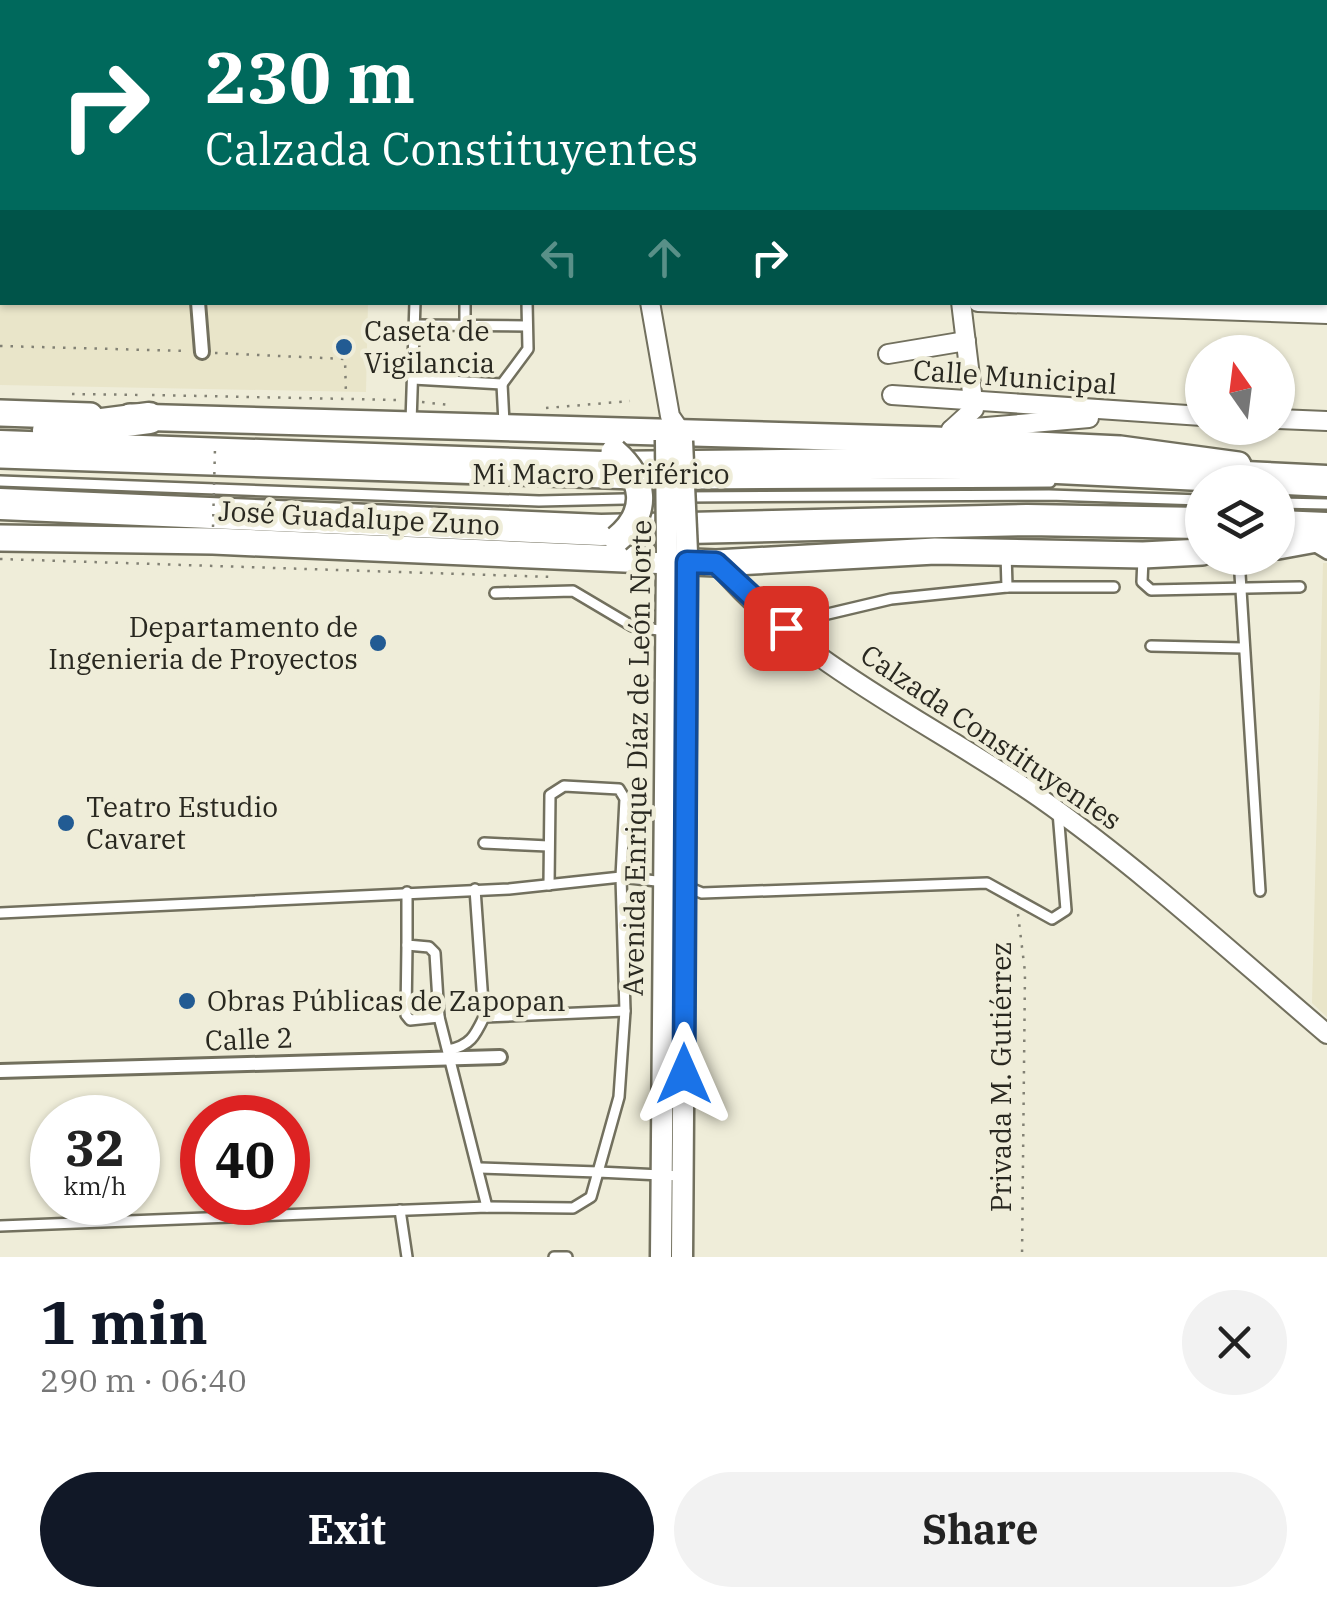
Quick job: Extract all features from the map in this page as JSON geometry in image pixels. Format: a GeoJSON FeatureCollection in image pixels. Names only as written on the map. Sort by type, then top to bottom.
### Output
{"type":"FeatureCollection","features":[{"type":"Feature","properties":{"kind":"highway"},"geometry":{"type":"LineString","coordinates":[[0,430],[60,430],[149,418]]}},
{"type":"Feature","properties":{"kind":"highway"},"geometry":{"type":"LineString","coordinates":[[0,446],[602,467],[952,463],[1327,480]]}},
{"type":"Feature","properties":{"kind":"highway"},"geometry":{"type":"LineString","coordinates":[[0,504],[601,530],[1027,520],[1185,524]]}},
{"type":"Feature","properties":{"kind":"highway"},"geometry":{"type":"LineString","coordinates":[[1295,532],[1321,540]]}},
{"type":"Feature","properties":{"kind":"main road"},"geometry":{"type":"LineString","coordinates":[[0,413],[149,418],[412,412],[504,426],[544,417],[673,432],[943,435],[1152,452],[1327,480]]}},
{"type":"Feature","properties":{"kind":"main road"},"geometry":{"type":"LineString","coordinates":[[544,417],[614,452],[636,476],[641,498],[634,522],[617,539],[589,552],[553,558]]}},
{"type":"Feature","properties":{"kind":"main road","name":"José Guadalupe Zuno"},"geometry":{"type":"LineString","coordinates":[[0,538],[213,541],[553,558],[677,558],[716,563],[1006,550],[1143,556],[1185,553]]}},
{"type":"Feature","properties":{"kind":"main road"},"geometry":{"type":"LineString","coordinates":[[1295,544],[1321,540]]}},
{"type":"Feature","properties":{"kind":"street"},"geometry":{"type":"LineString","coordinates":[[198,305],[202,352]]}},
{"type":"Feature","properties":{"kind":"street"},"geometry":{"type":"LineString","coordinates":[[651,305],[673,432]]}},
{"type":"Feature","properties":{"kind":"street"},"geometry":{"type":"LineString","coordinates":[[943,435],[968,418],[974,399],[961,305]]}},
{"type":"Feature","properties":{"kind":"street"},"geometry":{"type":"LineString","coordinates":[[1138,305],[1320,310]]}},
{"type":"Feature","properties":{"kind":"street"},"geometry":{"type":"LineString","coordinates":[[888,354],[966,340]]}},
{"type":"Feature","properties":{"kind":"street","name":"Calle Municipal"},"geometry":{"type":"LineString","coordinates":[[892,395],[1185,415]]}},
{"type":"Feature","properties":{"kind":"street","name":"Calle Municipal"},"geometry":{"type":"LineString","coordinates":[[943,435],[1134,413]]}},
{"type":"Feature","properties":{"kind":"street"},"geometry":{"type":"LineString","coordinates":[[1295,419],[1327,420]]}},
{"type":"Feature","properties":{"kind":"street","name":"Avenida Enrique Díaz de León Norte"},"geometry":{"type":"LineString","coordinates":[[662,1257],[672,1176],[684,886],[673,432]]}},
{"type":"Feature","properties":{"kind":"street","name":"Avenida Enrique Díaz de León Norte"},"geometry":{"type":"LineString","coordinates":[[677,558],[665,631],[661,881],[672,1176],[682,1257]]}},
{"type":"Feature","properties":{"kind":"street","name":"Calzada Constituyentes"},"geometry":{"type":"LineString","coordinates":[[716,563],[750,598],[851,676],[1058,812],[1327,1034]]}},
{"type":"Feature","properties":{"kind":"street","name":"Calle 2"},"geometry":{"type":"LineString","coordinates":[[0,1072],[449,1054],[500,1057]]}},
{"type":"Feature","properties":{"kind":"lane"},"geometry":{"type":"LineString","coordinates":[[412,412],[415,305]]}},
{"type":"Feature","properties":{"kind":"lane"},"geometry":{"type":"LineString","coordinates":[[465,305],[465,325]]}},
{"type":"Feature","properties":{"kind":"lane"},"geometry":{"type":"LineString","coordinates":[[504,426],[502,384],[528,348],[527,305]]}},
{"type":"Feature","properties":{"kind":"lane"},"geometry":{"type":"LineString","coordinates":[[414,325],[527,326]]}},
{"type":"Feature","properties":{"kind":"lane"},"geometry":{"type":"LineString","coordinates":[[413,379],[502,384]]}},
{"type":"Feature","properties":{"kind":"lane","name":"Mi Macro Periférico"},"geometry":{"type":"LineString","coordinates":[[0,463],[588,485],[1049,482],[1185,486]]}},
{"type":"Feature","properties":{"kind":"lane","name":"Mi Macro Periférico"},"geometry":{"type":"LineString","coordinates":[[0,481],[540,501],[762,495],[1185,500]]}},
{"type":"Feature","properties":{"kind":"lane"},"geometry":{"type":"LineString","coordinates":[[1295,490],[1327,491]]}},
{"type":"Feature","properties":{"kind":"lane"},"geometry":{"type":"LineString","coordinates":[[1295,503],[1327,504]]}},
{"type":"Feature","properties":{"kind":"lane"},"geometry":{"type":"LineString","coordinates":[[1006,550],[1006,587]]}},
{"type":"Feature","properties":{"kind":"lane"},"geometry":{"type":"LineString","coordinates":[[1143,556],[1142,582],[1150,590],[1300,587]]}},
{"type":"Feature","properties":{"kind":"lane"},"geometry":{"type":"LineString","coordinates":[[1240,575],[1260,891]]}},
{"type":"Feature","properties":{"kind":"lane"},"geometry":{"type":"LineString","coordinates":[[814,616],[891,599],[1006,587],[1114,587]]}},
{"type":"Feature","properties":{"kind":"lane"},"geometry":{"type":"LineString","coordinates":[[496,594],[573,591],[632,626],[665,631]]}},
{"type":"Feature","properties":{"kind":"lane"},"geometry":{"type":"LineString","coordinates":[[1151,646],[1243,648]]}},
{"type":"Feature","properties":{"kind":"lane"},"geometry":{"type":"LineString","coordinates":[[0,1226],[488,1207],[573,1208],[591,1197],[620,1097],[625,1011],[620,877],[626,799],[618,789],[556,789],[550,795],[549,885]]}},
{"type":"Feature","properties":{"kind":"lane"},"geometry":{"type":"LineString","coordinates":[[0,914],[549,885],[620,877],[661,881],[702,892],[987,883],[1052,918],[1066,910],[1058,812]]}},
{"type":"Feature","properties":{"kind":"lane"},"geometry":{"type":"LineString","coordinates":[[484,844],[548,846]]}},
{"type":"Feature","properties":{"kind":"lane"},"geometry":{"type":"LineString","coordinates":[[449,1054],[476,1036],[484,1017],[476,889]]}},
{"type":"Feature","properties":{"kind":"lane"},"geometry":{"type":"LineString","coordinates":[[407,892],[406,1016],[410,1020],[439,1017]]}},
{"type":"Feature","properties":{"kind":"lane"},"geometry":{"type":"LineString","coordinates":[[407,945],[433,948],[439,1017],[488,1207]]}},
{"type":"Feature","properties":{"kind":"lane"},"geometry":{"type":"LineString","coordinates":[[484,1017],[625,1011]]}},
{"type":"Feature","properties":{"kind":"lane"},"geometry":{"type":"LineString","coordinates":[[480,1168],[672,1176]]}},
{"type":"Feature","properties":{"kind":"lane"},"geometry":{"type":"LineString","coordinates":[[400,1210],[406,1257]]}},
{"type":"Feature","properties":{"kind":"lane"},"geometry":{"type":"LineString","coordinates":[[554,1257],[567,1257]]}},
{"type":"Feature","properties":{"kind":"path"},"geometry":{"type":"LineString","coordinates":[[59,394],[412,412],[449,405]]}},
{"type":"Feature","properties":{"kind":"path"},"geometry":{"type":"LineString","coordinates":[[544,417],[630,401]]}},
{"type":"Feature","properties":{"kind":"path"},"geometry":{"type":"LineString","coordinates":[[214,526],[215,448]]}},
{"type":"Feature","properties":{"kind":"path","name":"Privada M. Gutiérrez"},"geometry":{"type":"LineString","coordinates":[[1015,898],[1025,972],[1022,1257]]}},
{"type":"Feature","properties":{"kind":"shaded area"},"geometry":{"type":"Polygon","coordinates":[[[0,305],[368,305],[366,392],[0,385],[0,305]]]}},
{"type":"Feature","properties":{"kind":"shaded area"},"geometry":{"type":"Polygon","coordinates":[[[1323,563],[1327,563],[1327,1017],[1312,1003],[1323,563]]]}},
{"type":"Feature","properties":{"kind":"place","name":"Caseta de Vigilancia"},"geometry":{"type":"Point","coordinates":[344,347]}},
{"type":"Feature","properties":{"kind":"place","name":"Departamento de Ingenieria de Proyectos"},"geometry":{"type":"Point","coordinates":[378,643]}},
{"type":"Feature","properties":{"kind":"place","name":"Teatro Estudio Cavaret"},"geometry":{"type":"Point","coordinates":[66,823]}},
{"type":"Feature","properties":{"kind":"place","name":"Obras Públicas de Zapopan"},"geometry":{"type":"Point","coordinates":[187,1001]}},
{"type":"Feature","properties":{"kind":"route"},"geometry":{"type":"LineString","coordinates":[[684,1074],[687,562],[716,563],[786,628]]}}]}
